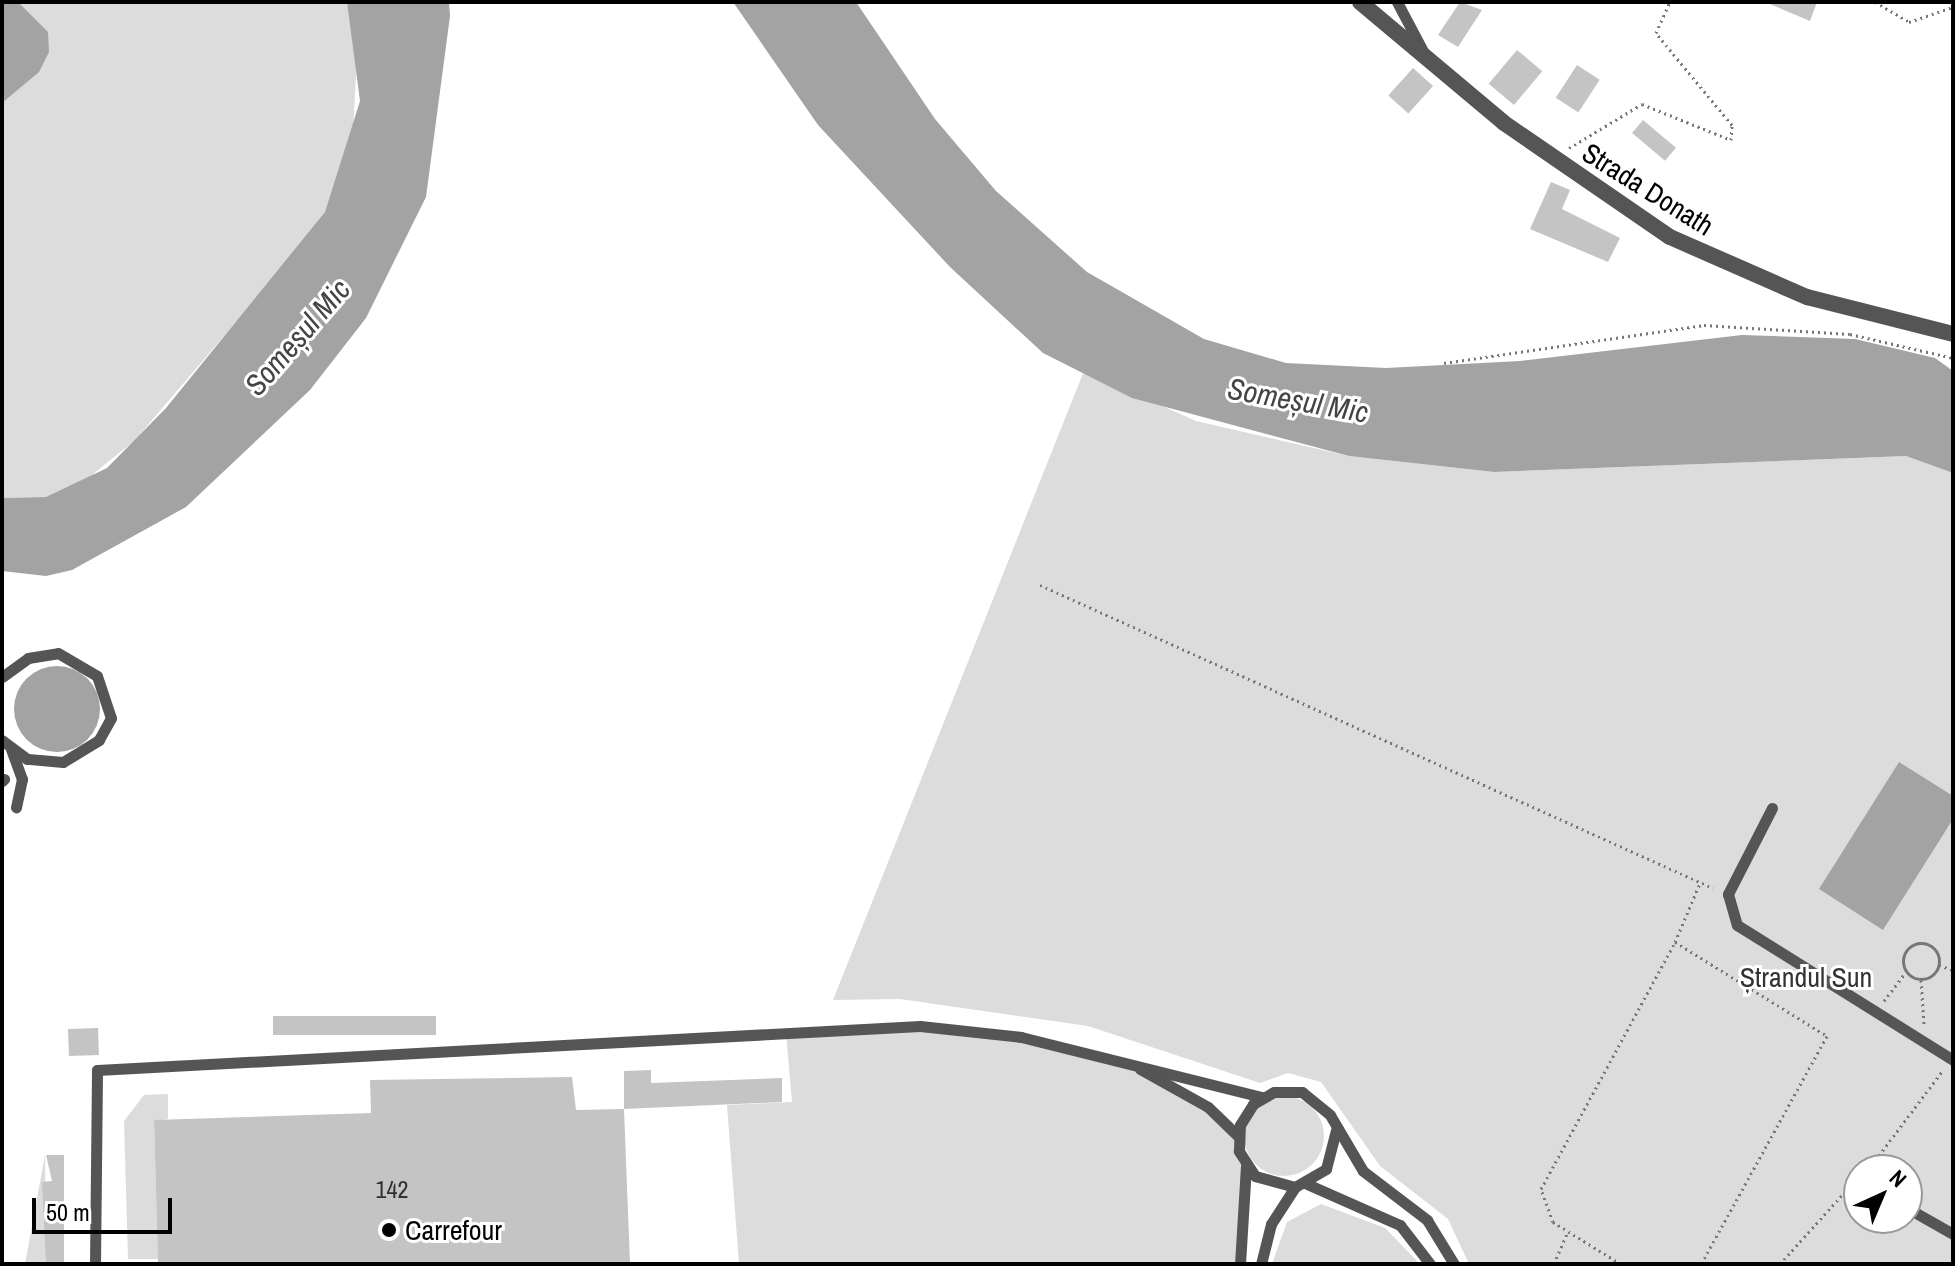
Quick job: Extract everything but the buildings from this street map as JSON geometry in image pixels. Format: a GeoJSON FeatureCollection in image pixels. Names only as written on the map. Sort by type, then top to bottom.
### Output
{"type":"FeatureCollection","features":[{"type":"Feature","properties":{"kind":"street","name":"Strada Donath"},"geometry":{"type":"LineString","coordinates":[[1360,2],[1552,159],[1670,237],[1735,269],[1807,297],[1953,334]]}},
{"type":"Feature","properties":{"kind":"lane"},"geometry":{"type":"LineString","coordinates":[[1397,2],[1425,57]]}},
{"type":"Feature","properties":{"kind":"lane"},"geometry":{"type":"LineString","coordinates":[[2,677],[28,658],[58,653],[82,662],[109,696],[111,718],[82,755],[43,762],[6,744]]}},
{"type":"Feature","properties":{"kind":"lane"},"geometry":{"type":"LineString","coordinates":[[6,744],[22,779],[16,807]]}},
{"type":"Feature","properties":{"kind":"lane"},"geometry":{"type":"LineString","coordinates":[[1772,808],[1728,894],[1737,925],[1953,1060]]}},
{"type":"Feature","properties":{"kind":"lane"},"geometry":{"type":"LineString","coordinates":[[95,1264],[97,1070],[920,1026],[1021,1037],[1262,1097],[1302,1092],[1318,1101],[1363,1171],[1442,1237],[1454,1264]]}},
{"type":"Feature","properties":{"kind":"lane"},"geometry":{"type":"LineString","coordinates":[[1124,1063],[1174,1084],[1238,1136],[1246,1166],[1240,1264]]}},
{"type":"Feature","properties":{"kind":"lane"},"geometry":{"type":"LineString","coordinates":[[1238,1136],[1262,1097]]}},
{"type":"Feature","properties":{"kind":"lane"},"geometry":{"type":"LineString","coordinates":[[1261,1264],[1271,1224],[1301,1186],[1333,1156],[1336,1130]]}},
{"type":"Feature","properties":{"kind":"lane"},"geometry":{"type":"LineString","coordinates":[[1246,1166],[1268,1184],[1301,1186],[1400,1225],[1430,1264]]}},
{"type":"Feature","properties":{"kind":"lane"},"geometry":{"type":"LineString","coordinates":[[1923,1217],[1953,1234]]}},
{"type":"Feature","properties":{"kind":"path"},"geometry":{"type":"LineString","coordinates":[[1552,159],[1642,104],[1731,140],[1732,125],[1656,33],[1670,2]]}},
{"type":"Feature","properties":{"kind":"path"},"geometry":{"type":"LineString","coordinates":[[1875,2],[1909,22],[1953,7]]}},
{"type":"Feature","properties":{"kind":"path"},"geometry":{"type":"LineString","coordinates":[[1444,363],[1704,325],[1850,334],[1953,358]]}},
{"type":"Feature","properties":{"kind":"path"},"geometry":{"type":"LineString","coordinates":[[1040,585],[1728,894]]}},
{"type":"Feature","properties":{"kind":"path"},"geometry":{"type":"LineString","coordinates":[[1621,1264],[1567,1234],[1547,1215],[1541,1189],[1675,942],[1700,883]]}},
{"type":"Feature","properties":{"kind":"path"},"geometry":{"type":"LineString","coordinates":[[1675,942],[1827,1036],[1701,1264]]}},
{"type":"Feature","properties":{"kind":"path"},"geometry":{"type":"LineString","coordinates":[[1875,1011],[1906,972],[1903,955],[1917,943],[1934,948],[1939,965]]}},
{"type":"Feature","properties":{"kind":"path"},"geometry":{"type":"LineString","coordinates":[[1939,965],[1953,970]]}},
{"type":"Feature","properties":{"kind":"path"},"geometry":{"type":"LineString","coordinates":[[1921,980],[1939,965]]}},
{"type":"Feature","properties":{"kind":"path"},"geometry":{"type":"LineString","coordinates":[[1906,972],[1921,980]]}},
{"type":"Feature","properties":{"kind":"path"},"geometry":{"type":"LineString","coordinates":[[1921,980],[1926,1043]]}},
{"type":"Feature","properties":{"kind":"path"},"geometry":{"type":"LineString","coordinates":[[1879,1154],[1953,1060]]}},
{"type":"Feature","properties":{"kind":"path"},"geometry":{"type":"LineString","coordinates":[[1780,1264],[1843,1194]]}},
{"type":"Feature","properties":{"kind":"path"},"geometry":{"type":"LineString","coordinates":[[1554,1264],[1567,1234]]}},
{"type":"Feature","properties":{"kind":"green space"},"geometry":{"type":"Polygon","coordinates":[[[2,2],[347,2],[357,54],[353,132],[325,212],[306,240],[135,440],[76,488],[46,497],[2,498],[2,2]]]}},
{"type":"Feature","properties":{"kind":"green space","name":"Ștrandul Sun"},"geometry":{"type":"Polygon","coordinates":[[[1084,371],[1196,421],[1349,456],[1494,472],[1906,456],[1953,473],[1953,1264],[1469,1264],[1448,1219],[1380,1166],[1321,1082],[1288,1073],[1260,1083],[1088,1026],[900,999],[833,1000],[1084,371]]]}},
{"type":"Feature","properties":{"kind":"green space"},"geometry":{"type":"Polygon","coordinates":[[[920,1026],[1021,1037],[1124,1063],[1174,1084],[1238,1136],[1246,1166],[1240,1264],[739,1264],[727,1105],[792,1102],[786,1033],[920,1026]]]}},
{"type":"Feature","properties":{"kind":"green space"},"geometry":{"type":"Polygon","coordinates":[[[168,1094],[168,1119],[154,1121],[158,1259],[128,1259],[124,1121],[144,1095],[168,1094]]]}},
{"type":"Feature","properties":{"kind":"green space"},"geometry":{"type":"Polygon","coordinates":[[[1284,1096],[1299,1099],[1312,1108],[1321,1121],[1324,1136],[1321,1151],[1312,1164],[1299,1173],[1284,1176],[1269,1173],[1256,1164],[1247,1151],[1244,1136],[1247,1121],[1256,1108],[1269,1099],[1284,1096]]]}},
{"type":"Feature","properties":{"kind":"green space"},"geometry":{"type":"Polygon","coordinates":[[[45,1155],[46,1264],[25,1264],[45,1155]]]}},
{"type":"Feature","properties":{"kind":"green space"},"geometry":{"type":"Polygon","coordinates":[[[1321,1204],[1385,1228],[1420,1264],[1272,1264],[1287,1222],[1321,1204]]]}},
{"type":"Feature","properties":{"kind":"water"},"geometry":{"type":"Polygon","coordinates":[[[2,2],[18,2],[48,32],[49,52],[39,72],[2,103],[2,2]]]}},
{"type":"Feature","properties":{"kind":"water","name":"Someșul Mic"},"geometry":{"type":"Polygon","coordinates":[[[347,2],[449,2],[450,16],[426,197],[366,318],[310,390],[186,507],[72,570],[46,576],[2,571],[2,498],[46,497],[107,468],[166,408],[325,212],[360,101],[347,2]]]}},
{"type":"Feature","properties":{"kind":"water","name":"Someșul Mic"},"geometry":{"type":"Polygon","coordinates":[[[733,2],[856,2],[935,119],[996,191],[1087,272],[1204,339],[1286,363],[1386,368],[1520,361],[1742,335],[1855,339],[1935,358],[1953,371],[1953,473],[1906,456],[1494,472],[1349,456],[1132,398],[1043,353],[950,267],[818,125],[733,2]]]}},
{"type":"Feature","properties":{"kind":"water"},"geometry":{"type":"Polygon","coordinates":[[[57,666],[73,670],[87,679],[96,693],[100,709],[96,725],[87,739],[73,748],[57,752],[41,748],[27,739],[18,725],[14,709],[18,693],[27,679],[41,670],[57,666]]]}},
{"type":"Feature","properties":{"kind":"water"},"geometry":{"type":"Polygon","coordinates":[[[1899,762],[1953,796],[1953,819],[1883,930],[1819,889],[1899,762]]]}},
{"type":"Feature","properties":{"kind":"place","name":"Carrefour"},"geometry":{"type":"Point","coordinates":[389,1230]}}]}
